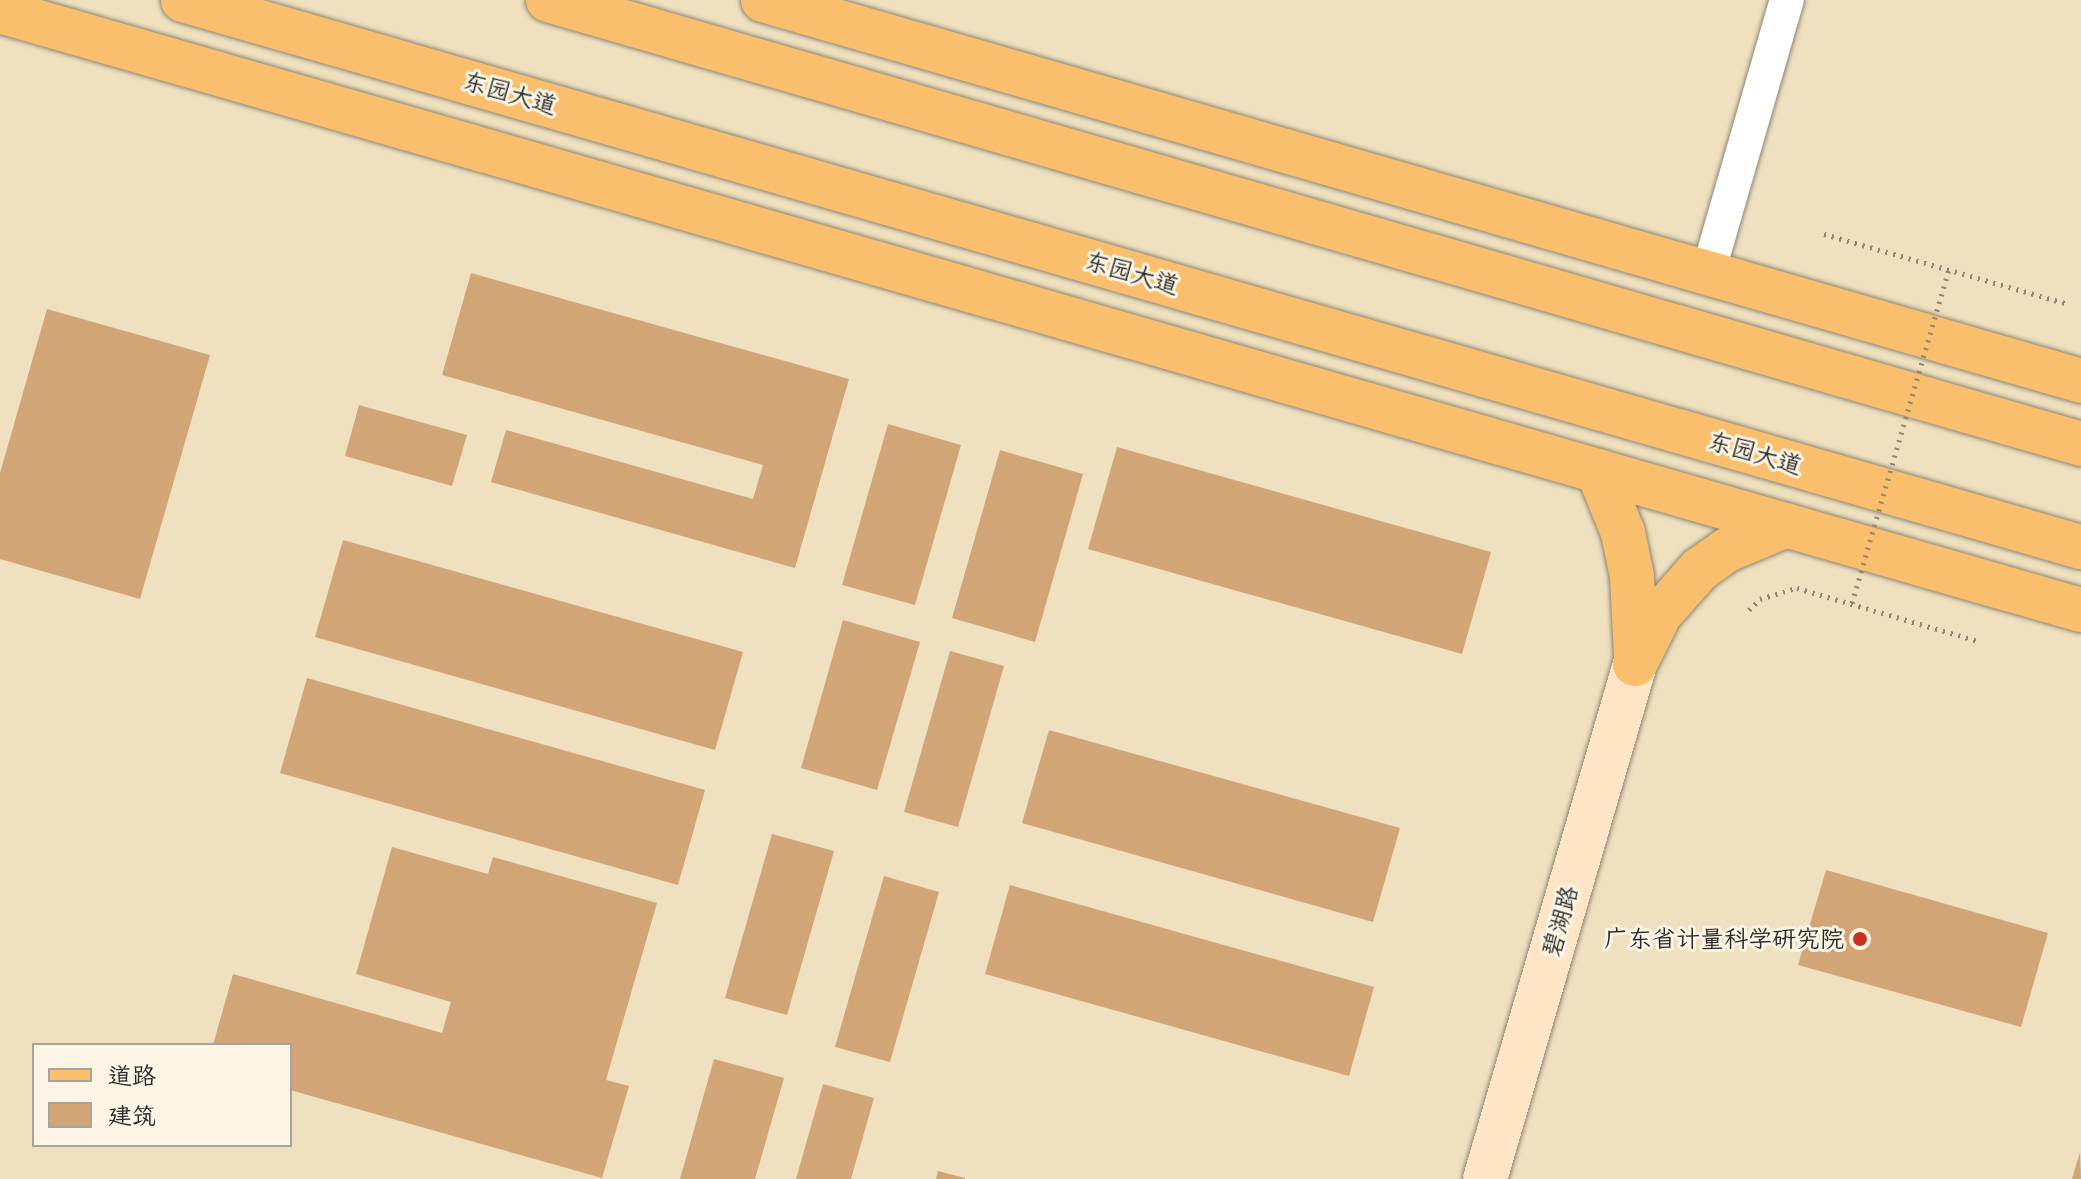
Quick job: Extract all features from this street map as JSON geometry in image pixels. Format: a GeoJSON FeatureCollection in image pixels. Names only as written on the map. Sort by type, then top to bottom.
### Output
{"type":"FeatureCollection","features":[{"type":"Feature","properties":{"kind":"main road","name":"东园大道"},"geometry":{"type":"LineString","coordinates":[[183,0],[2081,547]]}},
{"type":"Feature","properties":{"kind":"main road"},"geometry":{"type":"LineString","coordinates":[[548,0],[2081,444]]}},
{"type":"Feature","properties":{"kind":"main road"},"geometry":{"type":"LineString","coordinates":[[763,0],[2081,381]]}},
{"type":"Feature","properties":{"kind":"main road"},"geometry":{"type":"LineString","coordinates":[[0,11],[2081,610]]}},
{"type":"Feature","properties":{"kind":"main road"},"geometry":{"type":"LineString","coordinates":[[827,248],[1004,237]]}},
{"type":"Feature","properties":{"kind":"main road"},"geometry":{"type":"LineString","coordinates":[[1598,471],[1623,533],[1632,576],[1635,664]]}},
{"type":"Feature","properties":{"kind":"main road"},"geometry":{"type":"LineString","coordinates":[[1635,664],[1660,614],[1700,569],[1756,535],[1787,525]]}},
{"type":"Feature","properties":{"kind":"street"},"geometry":{"type":"LineString","coordinates":[[1708,273],[1787,0]]}},
{"type":"Feature","properties":{"kind":"street","name":"碧湖路"},"geometry":{"type":"LineString","coordinates":[[1485,1179],[1635,664]]}},
{"type":"Feature","properties":{"kind":"path"},"geometry":{"type":"LineString","coordinates":[[1824,234],[2068,304]]}},
{"type":"Feature","properties":{"kind":"path"},"geometry":{"type":"LineString","coordinates":[[1852,603],[1949,270]]}},
{"type":"Feature","properties":{"kind":"path"},"geometry":{"type":"LineString","coordinates":[[1749,610],[1760,599],[1797,588],[1978,641]]}},
{"type":"Feature","properties":{"kind":"building"},"geometry":{"type":"Polygon","coordinates":[[[471,273],[849,379],[795,568],[491,482],[506,430],[753,499],[763,465],[442,375],[471,273]]]}},
{"type":"Feature","properties":{"kind":"building"},"geometry":{"type":"Polygon","coordinates":[[[47,309],[210,355],[140,599],[0,559],[0,473],[47,309]]]}},
{"type":"Feature","properties":{"kind":"building"},"geometry":{"type":"Polygon","coordinates":[[[359,405],[467,435],[452,486],[345,456],[359,405]]]}},
{"type":"Feature","properties":{"kind":"building"},"geometry":{"type":"Polygon","coordinates":[[[888,424],[961,445],[915,605],[842,585],[888,424]]]}},
{"type":"Feature","properties":{"kind":"building"},"geometry":{"type":"Polygon","coordinates":[[[1117,447],[1491,552],[1462,654],[1088,549],[1117,447]]]}},
{"type":"Feature","properties":{"kind":"building"},"geometry":{"type":"Polygon","coordinates":[[[1000,450],[1083,474],[1035,642],[952,618],[1000,450]]]}},
{"type":"Feature","properties":{"kind":"building"},"geometry":{"type":"Polygon","coordinates":[[[343,540],[743,652],[715,750],[315,637],[343,540]]]}},
{"type":"Feature","properties":{"kind":"building"},"geometry":{"type":"Polygon","coordinates":[[[843,620],[920,642],[877,790],[801,768],[843,620]]]}},
{"type":"Feature","properties":{"kind":"building"},"geometry":{"type":"Polygon","coordinates":[[[950,651],[1004,666],[958,827],[904,812],[950,651]]]}},
{"type":"Feature","properties":{"kind":"building"},"geometry":{"type":"Polygon","coordinates":[[[307,678],[705,790],[678,885],[280,773],[307,678]]]}},
{"type":"Feature","properties":{"kind":"building"},"geometry":{"type":"Polygon","coordinates":[[[1049,730],[1400,828],[1373,922],[1022,823],[1049,730]]]}},
{"type":"Feature","properties":{"kind":"building"},"geometry":{"type":"Polygon","coordinates":[[[772,834],[834,851],[787,1015],[725,998],[772,834]]]}},
{"type":"Feature","properties":{"kind":"building"},"geometry":{"type":"Polygon","coordinates":[[[392,847],[488,874],[493,857],[657,903],[606,1080],[629,1086],[602,1178],[292,1091],[292,1043],[214,1043],[233,974],[442,1033],[451,1002],[356,974],[392,847]]]}},
{"type":"Feature","properties":{"kind":"building"},"geometry":{"type":"Polygon","coordinates":[[[1826,870],[2048,933],[2021,1027],[1798,965],[1826,870]]]}},
{"type":"Feature","properties":{"kind":"building"},"geometry":{"type":"Polygon","coordinates":[[[884,876],[939,892],[890,1062],[835,1047],[884,876]]]}},
{"type":"Feature","properties":{"kind":"building"},"geometry":{"type":"Polygon","coordinates":[[[1010,885],[1374,987],[1349,1076],[985,974],[1010,885]]]}},
{"type":"Feature","properties":{"kind":"building"},"geometry":{"type":"Polygon","coordinates":[[[714,1059],[784,1078],[755,1179],[680,1179],[714,1059]]]}},
{"type":"Feature","properties":{"kind":"building"},"geometry":{"type":"Polygon","coordinates":[[[823,1084],[874,1098],[851,1179],[796,1179],[823,1084]]]}},
{"type":"Feature","properties":{"kind":"building"},"geometry":{"type":"Polygon","coordinates":[[[2080,1152],[2081,1179],[2072,1179],[2080,1152]]]}},
{"type":"Feature","properties":{"kind":"building"},"geometry":{"type":"Polygon","coordinates":[[[938,1171],[965,1178],[965,1179],[936,1179],[938,1171]]]}},
{"type":"Feature","properties":{"kind":"place","name":"广东省计量科学研究院"},"geometry":{"type":"Point","coordinates":[1860,939]}}]}
